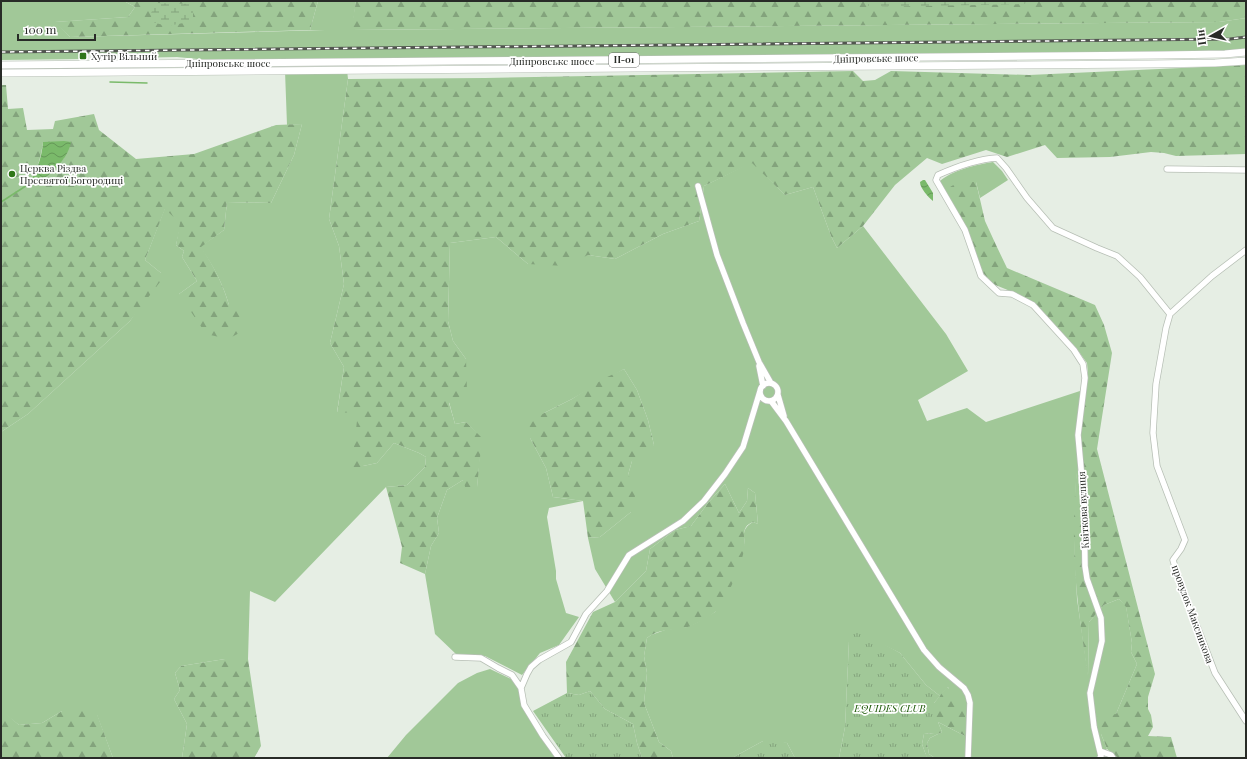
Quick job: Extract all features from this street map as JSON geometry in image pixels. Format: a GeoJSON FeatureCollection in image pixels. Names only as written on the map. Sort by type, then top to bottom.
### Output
{"type":"FeatureCollection","features":[{"type":"Feature","properties":{"kind":"main road","name":"Дніпровське шосе"},"geometry":{"type":"LineString","coordinates":[[1,66],[1162,55],[1225,54],[1246,52]]}},
{"type":"Feature","properties":{"kind":"main road","name":"Дніпровське шосе"},"geometry":{"type":"LineString","coordinates":[[1,73],[1158,64],[1246,62]]}},
{"type":"Feature","properties":{"kind":"street","name":"Квіткова вулиця"},"geometry":{"type":"LineString","coordinates":[[1100,758],[1101,756],[1094,727],[1090,693],[1102,641],[1101,618],[1087,580],[1085,566],[1084,501],[1078,435],[1085,378],[1083,364],[1074,350],[1033,305],[1012,294],[999,293],[981,276],[964,230],[936,180],[938,175],[984,159],[997,158],[1027,198],[1053,228],[1117,256],[1140,277],[1170,314]]}},
{"type":"Feature","properties":{"kind":"street"},"geometry":{"type":"LineString","coordinates":[[1167,168],[1246,170]]}},
{"type":"Feature","properties":{"kind":"street"},"geometry":{"type":"LineString","coordinates":[[698,186],[717,255],[759,362],[772,383],[778,389],[778,395],[786,421]]}},
{"type":"Feature","properties":{"kind":"street"},"geometry":{"type":"LineString","coordinates":[[1170,314],[1212,276],[1246,250]]}},
{"type":"Feature","properties":{"kind":"street","name":"провулок Максинкова"},"geometry":{"type":"LineString","coordinates":[[1170,314],[1156,384],[1153,433],[1157,466],[1185,540],[1181,549],[1173,560],[1215,673],[1246,721]]}},
{"type":"Feature","properties":{"kind":"street"},"geometry":{"type":"LineString","coordinates":[[759,362],[762,398],[769,401],[786,421],[924,650],[931,659],[964,688],[968,695],[970,703],[968,758]]}},
{"type":"Feature","properties":{"kind":"street"},"geometry":{"type":"LineString","coordinates":[[521,688],[531,667],[539,660],[571,642],[586,614],[607,591],[629,555],[683,521],[704,501],[725,474],[743,447],[761,388],[765,384],[772,383]]}},
{"type":"Feature","properties":{"kind":"street"},"geometry":{"type":"LineString","coordinates":[[754,410],[759,403],[769,401],[776,398],[778,395]]}},
{"type":"Feature","properties":{"kind":"street"},"geometry":{"type":"LineString","coordinates":[[454,657],[481,658],[512,675],[521,688],[524,705],[543,736],[559,758]]}},
{"type":"Feature","properties":{"kind":"street"},"geometry":{"type":"LineString","coordinates":[[1100,751],[1111,755],[1113,758]]}},
{"type":"Feature","properties":{"kind":"green space"},"geometry":{"type":"Polygon","coordinates":[[[1,1],[124,1],[135,7],[128,17],[55,22],[70,37],[325,30],[310,30],[318,1],[356,1],[352,30],[1219,22],[1246,18],[1246,52],[239,63],[177,57],[128,58],[125,54],[80,54],[79,59],[1,60],[1,1]]]}},
{"type":"Feature","properties":{"kind":"green space"},"geometry":{"type":"Polygon","coordinates":[[[124,1],[318,1],[310,30],[70,37],[54,22],[128,17],[135,7],[124,1]]]}},
{"type":"Feature","properties":{"kind":"green space"},"geometry":{"type":"Polygon","coordinates":[[[356,1],[1246,1],[1246,18],[1219,22],[351,30],[356,1]]]}},
{"type":"Feature","properties":{"kind":"green space"},"geometry":{"type":"Polygon","coordinates":[[[868,1],[1026,1],[1025,4],[868,7],[868,1]]]}},
{"type":"Feature","properties":{"kind":"green space"},"geometry":{"type":"Polygon","coordinates":[[[156,3],[193,4],[193,18],[189,22],[167,26],[152,22],[151,13],[156,3]]]}},
{"type":"Feature","properties":{"kind":"green space"},"geometry":{"type":"Polygon","coordinates":[[[1246,65],[1246,154],[1176,156],[1151,152],[1110,157],[1057,158],[1045,145],[1007,157],[986,150],[942,164],[927,158],[895,185],[863,226],[837,248],[813,187],[785,195],[752,163],[704,186],[699,221],[663,234],[615,259],[588,255],[565,266],[528,264],[496,237],[450,243],[448,321],[453,341],[466,359],[467,392],[449,403],[455,424],[466,422],[482,438],[477,487],[466,490],[463,480],[447,490],[437,518],[439,533],[431,546],[425,574],[400,563],[402,547],[386,487],[407,485],[425,467],[426,457],[394,443],[377,463],[363,466],[351,473],[358,412],[337,413],[344,367],[330,343],[344,284],[339,246],[329,219],[348,79],[853,71],[863,81],[875,80],[891,71],[1029,75],[1246,65]]]}},
{"type":"Feature","properties":{"kind":"green space"},"geometry":{"type":"Polygon","coordinates":[[[347,70],[348,79],[329,219],[339,246],[344,284],[330,343],[344,367],[337,412],[358,412],[363,466],[377,463],[394,443],[426,457],[425,467],[407,485],[386,487],[275,602],[250,591],[248,659],[225,659],[181,666],[175,673],[180,690],[174,699],[187,724],[182,758],[113,758],[97,715],[62,711],[42,723],[19,725],[5,714],[1,713],[1,432],[28,414],[130,321],[161,273],[145,260],[165,208],[181,223],[176,245],[184,251],[182,257],[197,281],[179,294],[229,305],[217,275],[200,247],[224,230],[227,202],[271,203],[294,155],[302,124],[287,125],[285,71],[347,70]]]}},
{"type":"Feature","properties":{"kind":"green space"},"geometry":{"type":"Polygon","coordinates":[[[1,85],[6,85],[8,109],[23,108],[27,130],[53,129],[55,121],[94,114],[99,130],[136,159],[194,154],[276,125],[302,124],[294,155],[271,203],[227,202],[224,230],[201,247],[217,275],[229,305],[242,311],[243,331],[228,339],[206,334],[179,294],[197,281],[182,257],[184,251],[176,245],[180,223],[165,209],[145,260],[161,273],[162,276],[160,282],[130,321],[28,414],[1,432],[1,85]],[[43,142],[39,162],[31,180],[35,186],[57,166],[64,158],[43,142]]]}},
{"type":"Feature","properties":{"kind":"green space"},"geometry":{"type":"Polygon","coordinates":[[[752,162],[785,195],[813,187],[837,248],[863,226],[946,334],[968,371],[918,400],[927,421],[967,408],[986,422],[1086,389],[1076,482],[1074,540],[1077,599],[1088,675],[1089,622],[1104,605],[1119,599],[1126,606],[1132,643],[1131,652],[1137,664],[1116,714],[1101,734],[1107,749],[1097,758],[935,758],[929,754],[927,743],[930,738],[942,732],[938,722],[965,736],[948,687],[940,696],[926,685],[900,653],[882,644],[849,641],[845,727],[839,758],[795,758],[787,743],[763,741],[732,758],[673,758],[671,751],[659,742],[644,703],[647,673],[644,656],[647,638],[665,630],[687,627],[715,612],[745,544],[744,531],[753,522],[758,524],[755,493],[748,488],[747,501],[739,513],[725,484],[708,503],[691,526],[675,530],[650,549],[646,571],[615,602],[595,569],[588,538],[600,537],[631,512],[628,475],[632,461],[654,445],[648,420],[637,390],[624,369],[572,399],[544,413],[530,438],[546,468],[553,497],[583,501],[549,508],[547,517],[556,579],[566,613],[579,617],[559,645],[540,653],[522,675],[485,656],[457,655],[435,634],[425,574],[431,546],[439,533],[437,518],[447,490],[463,480],[477,487],[481,438],[466,422],[455,424],[449,402],[466,359],[453,341],[448,321],[450,243],[496,237],[528,264],[588,255],[615,259],[663,234],[699,221],[704,186],[752,162]]]}},
{"type":"Feature","properties":{"kind":"green space"},"geometry":{"type":"Polygon","coordinates":[[[993,162],[1008,180],[980,198],[976,182],[945,191],[940,181],[958,171],[980,164],[993,162]]]}},
{"type":"Feature","properties":{"kind":"green space"},"geometry":{"type":"Polygon","coordinates":[[[976,182],[985,221],[1007,268],[1095,305],[1104,325],[1112,353],[1097,449],[1155,674],[1148,697],[1148,709],[1151,715],[1153,727],[1148,736],[1171,737],[1177,758],[1118,758],[1107,749],[1101,734],[1096,717],[1116,714],[1137,664],[1131,652],[1132,643],[1126,607],[1119,599],[1104,605],[1089,622],[1088,679],[1074,558],[1076,478],[1088,374],[1087,363],[1079,352],[1035,304],[1015,293],[993,284],[982,272],[945,191],[953,185],[959,183],[976,182]]]}},
{"type":"Feature","properties":{"kind":"green space"},"geometry":{"type":"Polygon","coordinates":[[[624,369],[637,390],[648,420],[654,445],[648,460],[632,461],[628,475],[637,488],[631,512],[600,537],[588,538],[583,501],[553,497],[546,468],[530,438],[529,424],[544,413],[572,399],[603,379],[624,369]]]}},
{"type":"Feature","properties":{"kind":"green space"},"geometry":{"type":"Polygon","coordinates":[[[725,484],[739,513],[747,501],[748,488],[755,493],[758,524],[753,522],[746,527],[744,534],[744,552],[738,571],[720,607],[702,621],[688,627],[657,632],[647,638],[644,656],[647,673],[644,703],[659,742],[671,751],[673,758],[642,758],[633,724],[605,709],[590,691],[579,695],[567,693],[566,662],[593,612],[615,602],[646,571],[650,549],[675,530],[691,526],[708,503],[725,484]]]}},
{"type":"Feature","properties":{"kind":"green space","name":"EQUIDES CLUB"},"geometry":{"type":"Polygon","coordinates":[[[851,630],[882,643],[900,653],[926,685],[940,696],[934,703],[934,733],[924,734],[922,744],[927,758],[839,758],[845,727],[849,641],[851,630]]]}},
{"type":"Feature","properties":{"kind":"green space"},"geometry":{"type":"Polygon","coordinates":[[[225,659],[248,659],[261,746],[254,758],[182,758],[187,724],[174,699],[180,690],[175,673],[181,666],[225,659]]]}},
{"type":"Feature","properties":{"kind":"green space"},"geometry":{"type":"Polygon","coordinates":[[[490,669],[511,679],[518,688],[525,710],[557,758],[387,758],[406,735],[458,683],[477,673],[490,669]]]}},
{"type":"Feature","properties":{"kind":"green space"},"geometry":{"type":"Polygon","coordinates":[[[947,687],[965,703],[965,736],[938,722],[942,732],[930,738],[927,743],[929,754],[935,758],[927,758],[922,744],[924,734],[934,733],[934,703],[947,687]]]}},
{"type":"Feature","properties":{"kind":"green space"},"geometry":{"type":"Polygon","coordinates":[[[590,691],[605,709],[633,724],[642,758],[566,758],[533,711],[567,693],[579,695],[590,691]]]}},
{"type":"Feature","properties":{"kind":"green space"},"geometry":{"type":"Polygon","coordinates":[[[62,711],[85,711],[97,714],[113,758],[1,758],[1,713],[5,713],[19,725],[42,723],[62,711]]]}},
{"type":"Feature","properties":{"kind":"green space"},"geometry":{"type":"Polygon","coordinates":[[[776,740],[787,743],[795,758],[732,758],[763,741],[776,740]]]}},
{"type":"Feature","properties":{"kind":"water"},"geometry":{"type":"Polygon","coordinates":[[[43,142],[71,142],[66,156],[51,173],[34,186],[31,180],[36,171],[42,152],[43,142]]]}},
{"type":"Feature","properties":{"kind":"water"},"geometry":{"type":"Polygon","coordinates":[[[925,180],[933,193],[933,201],[921,187],[920,182],[925,180]]]}},
{"type":"Feature","properties":{"kind":"waterway"},"geometry":{"type":"LineString","coordinates":[[110,82],[147,83]]}},
{"type":"Feature","properties":{"kind":"waterway"},"geometry":{"type":"LineString","coordinates":[[1,202],[32,182]]}},
{"type":"Feature","properties":{"kind":"railway"},"geometry":{"type":"LineString","coordinates":[[1,52],[1230,39],[1246,37]]}},
{"type":"Feature","properties":{"kind":"place","name":"Хутір Вільний"},"geometry":{"type":"Point","coordinates":[83,56]}},
{"type":"Feature","properties":{"kind":"place","name":"Церква Різдва Пресвятої Богородиці"},"geometry":{"type":"Point","coordinates":[12,174]}}]}
